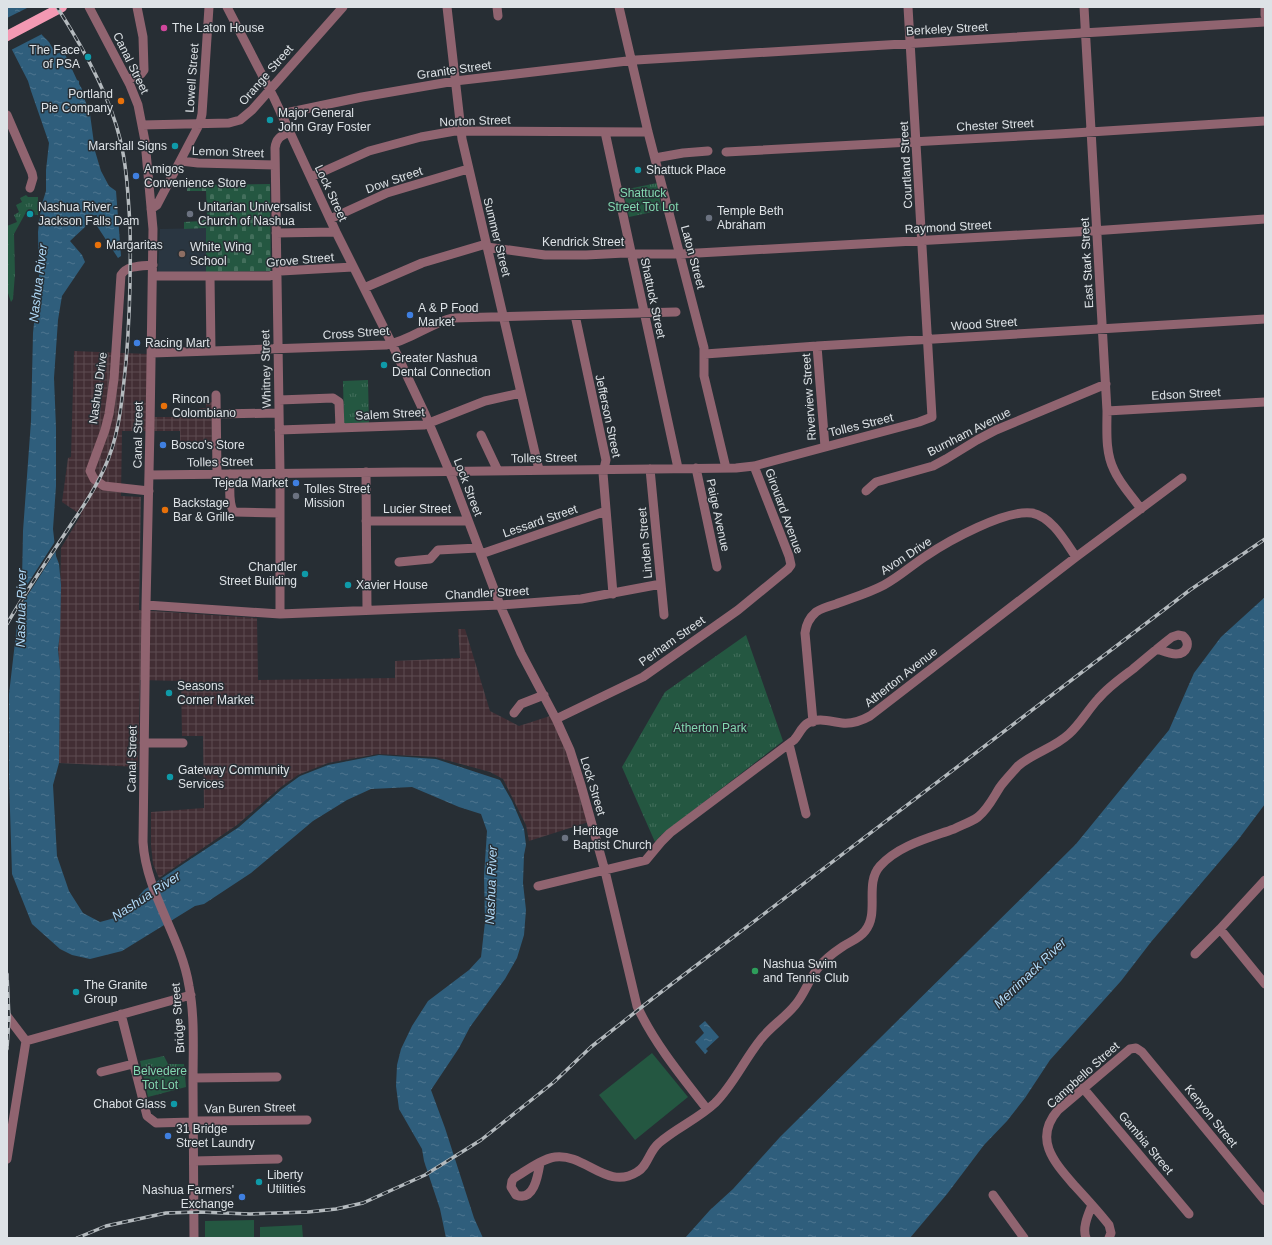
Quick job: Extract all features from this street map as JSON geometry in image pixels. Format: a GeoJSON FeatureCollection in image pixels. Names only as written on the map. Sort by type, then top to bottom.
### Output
{"type":"FeatureCollection","features":[{"type":"Feature","properties":{"kind":"main road"},"geometry":{"type":"LineString","coordinates":[[7,36],[62,7]]}},
{"type":"Feature","properties":{"kind":"street","name":"Canal Street"},"geometry":{"type":"LineString","coordinates":[[89,7],[128,80],[137,102],[142,125],[154,244],[146,605],[143,842],[149,875]]}},
{"type":"Feature","properties":{"kind":"street"},"geometry":{"type":"LineString","coordinates":[[128,80],[141,74],[144,70],[143,37],[137,7]]}},
{"type":"Feature","properties":{"kind":"street","name":"Lowell Street"},"geometry":{"type":"LineString","coordinates":[[151,209],[155,208],[157,205],[200,123],[202,114],[209,7]]}},
{"type":"Feature","properties":{"kind":"street","name":"Lock Street"},"geometry":{"type":"LineString","coordinates":[[227,7],[270,90],[336,232],[430,424],[450,471],[500,605],[521,652],[544,695],[570,750],[605,871],[637,1006],[657,1042],[707,1109]]}},
{"type":"Feature","properties":{"kind":"street","name":"Orange Street"},"geometry":{"type":"LineString","coordinates":[[142,125],[229,123],[240,120],[252,110],[343,7]]}},
{"type":"Feature","properties":{"kind":"street","name":"Summer Street"},"geometry":{"type":"LineString","coordinates":[[447,7],[460,131],[539,470]]}},
{"type":"Feature","properties":{"kind":"street","name":"Laton Street"},"geometry":{"type":"LineString","coordinates":[[619,7],[648,132],[705,354],[704,376],[726,468]]}},
{"type":"Feature","properties":{"kind":"street","name":"Courtland Street"},"geometry":{"type":"LineString","coordinates":[[908,7],[932,417]]}},
{"type":"Feature","properties":{"kind":"street","name":"East Stark Street"},"geometry":{"type":"LineString","coordinates":[[1084,7],[1103,328],[1108,444],[1111,463],[1118,478],[1141,509]]}},
{"type":"Feature","properties":{"kind":"street"},"geometry":{"type":"LineString","coordinates":[[1265,7],[1265,15]]}},
{"type":"Feature","properties":{"kind":"street","name":"Berkeley Street"},"geometry":{"type":"LineString","coordinates":[[632,61],[1265,22]]}},
{"type":"Feature","properties":{"kind":"street","name":"Granite Street"},"geometry":{"type":"LineString","coordinates":[[281,114],[362,97],[454,81],[632,61]]}},
{"type":"Feature","properties":{"kind":"street"},"geometry":{"type":"LineString","coordinates":[[7,115],[32,173],[33,178],[30,188]]}},
{"type":"Feature","properties":{"kind":"street","name":"Chester Street"},"geometry":{"type":"LineString","coordinates":[[726,152],[1265,121]]}},
{"type":"Feature","properties":{"kind":"street","name":"Norton Street"},"geometry":{"type":"LineString","coordinates":[[311,177],[369,151],[421,137],[460,131],[648,132]]}},
{"type":"Feature","properties":{"kind":"street","name":"Whitney Street"},"geometry":{"type":"LineString","coordinates":[[280,614],[280,473],[275,165],[276,141],[278,138],[289,132]]}},
{"type":"Feature","properties":{"kind":"street","name":"Shattuck Street"},"geometry":{"type":"LineString","coordinates":[[605,132],[678,468]]}},
{"type":"Feature","properties":{"kind":"street"},"geometry":{"type":"LineString","coordinates":[[655,158],[683,153],[708,151]]}},
{"type":"Feature","properties":{"kind":"street","name":"Lemon Street"},"geometry":{"type":"LineString","coordinates":[[181,161],[198,164],[275,165]]}},
{"type":"Feature","properties":{"kind":"street","name":"Dow Street"},"geometry":{"type":"LineString","coordinates":[[330,219],[387,193],[468,169]]}},
{"type":"Feature","properties":{"kind":"street","name":"Raymond Street"},"geometry":{"type":"LineString","coordinates":[[631,254],[680,254],[1265,219]]}},
{"type":"Feature","properties":{"kind":"street"},"geometry":{"type":"LineString","coordinates":[[276,233],[336,232]]}},
{"type":"Feature","properties":{"kind":"street","name":"Kendrick Street"},"geometry":{"type":"LineString","coordinates":[[364,288],[422,262],[487,246],[545,254],[631,254]]}},
{"type":"Feature","properties":{"kind":"street","name":"Nashua Drive"},"geometry":{"type":"LineString","coordinates":[[149,491],[104,486],[92,478],[90,470],[105,430],[109,414],[114,379],[121,275],[123,272],[131,268],[153,265]]}},
{"type":"Feature","properties":{"kind":"street","name":"Grove Street"},"geometry":{"type":"LineString","coordinates":[[153,276],[270,276],[281,271],[353,267]]}},
{"type":"Feature","properties":{"kind":"street"},"geometry":{"type":"LineString","coordinates":[[210,276],[211,351]]}},
{"type":"Feature","properties":{"kind":"street","name":"Cross Street"},"geometry":{"type":"LineString","coordinates":[[152,353],[372,346],[392,344],[446,320],[461,318],[676,312]]}},
{"type":"Feature","properties":{"kind":"street","name":"Jefferson Street"},"geometry":{"type":"LineString","coordinates":[[575,315],[606,460],[603,473],[613,594]]}},
{"type":"Feature","properties":{"kind":"street","name":"Wood Street"},"geometry":{"type":"LineString","coordinates":[[705,354],[1265,318]]}},
{"type":"Feature","properties":{"kind":"street","name":"Riverview Street"},"geometry":{"type":"LineString","coordinates":[[817,346],[825,446]]}},
{"type":"Feature","properties":{"kind":"street","name":"Burnham Avenue"},"geometry":{"type":"LineString","coordinates":[[866,491],[876,482],[933,466],[996,430],[1106,384]]}},
{"type":"Feature","properties":{"kind":"street","name":"Salem Street"},"geometry":{"type":"LineString","coordinates":[[279,430],[410,426],[430,424],[485,400],[521,393]]}},
{"type":"Feature","properties":{"kind":"street"},"geometry":{"type":"LineString","coordinates":[[216,395],[217,474]]}},
{"type":"Feature","properties":{"kind":"street"},"geometry":{"type":"LineString","coordinates":[[278,400],[333,398],[339,402],[340,428]]}},
{"type":"Feature","properties":{"kind":"street","name":"Edson Street"},"geometry":{"type":"LineString","coordinates":[[1107,410],[1265,402]]}},
{"type":"Feature","properties":{"kind":"street"},"geometry":{"type":"LineString","coordinates":[[217,414],[279,413]]}},
{"type":"Feature","properties":{"kind":"street","name":"Tolles Street"},"geometry":{"type":"LineString","coordinates":[[149,474],[726,468],[754,466],[919,422],[932,417]]}},
{"type":"Feature","properties":{"kind":"street"},"geometry":{"type":"LineString","coordinates":[[481,435],[498,471]]}},
{"type":"Feature","properties":{"kind":"street","name":"Girouard Avenue"},"geometry":{"type":"LineString","coordinates":[[754,466],[789,556],[791,565]]}},
{"type":"Feature","properties":{"kind":"street","name":"Paige Avenue"},"geometry":{"type":"LineString","coordinates":[[696,468],[717,567]]}},
{"type":"Feature","properties":{"kind":"street","name":"Linden Street"},"geometry":{"type":"LineString","coordinates":[[650,469],[664,615]]}},
{"type":"Feature","properties":{"kind":"street"},"geometry":{"type":"LineString","coordinates":[[366,472],[367,610]]}},
{"type":"Feature","properties":{"kind":"street"},"geometry":{"type":"LineString","coordinates":[[230,474],[230,503],[234,512],[280,513]]}},
{"type":"Feature","properties":{"kind":"street","name":"Atherton Avenue"},"geometry":{"type":"LineString","coordinates":[[813,722],[824,721],[851,723],[863,720],[870,716],[1076,557],[1182,478]]}},
{"type":"Feature","properties":{"kind":"street","name":"Lessard Street"},"geometry":{"type":"LineString","coordinates":[[399,562],[430,559],[438,550],[480,551],[606,510]]}},
{"type":"Feature","properties":{"kind":"street","name":"Avon Drive"},"geometry":{"type":"LineString","coordinates":[[813,722],[806,633],[809,619],[819,610],[885,584],[898,577],[929,554],[949,543],[986,525],[1012,515],[1032,513],[1045,519],[1055,529],[1076,557]]}},
{"type":"Feature","properties":{"kind":"street","name":"Lucier Street"},"geometry":{"type":"LineString","coordinates":[[366,521],[468,520]]}},
{"type":"Feature","properties":{"kind":"street","name":"Perham Street"},"geometry":{"type":"LineString","coordinates":[[556,719],[643,677],[738,610],[783,574],[791,565]]}},
{"type":"Feature","properties":{"kind":"street","name":"Chandler Street"},"geometry":{"type":"LineString","coordinates":[[146,605],[280,614],[500,605],[581,599],[661,584]]}},
{"type":"Feature","properties":{"kind":"street"},"geometry":{"type":"LineString","coordinates":[[540,1163],[549,1158],[561,1156],[579,1161],[600,1174],[608,1176],[624,1176],[632,1174],[642,1168],[652,1150],[659,1143],[707,1109],[725,1092],[762,1038],[788,1014],[798,1001],[814,973],[822,963],[842,946],[860,936],[867,929],[871,916],[873,880],[875,874],[883,863],[900,851],[965,824],[982,814],[989,806],[1002,785],[1019,765],[1028,758],[1063,739],[1083,720],[1097,699],[1109,687],[1157,649]]}},
{"type":"Feature","properties":{"kind":"street"},"geometry":{"type":"LineString","coordinates":[[514,713],[521,704],[544,695]]}},
{"type":"Feature","properties":{"kind":"street"},"geometry":{"type":"LineString","coordinates":[[538,886],[605,871],[648,859],[660,842],[670,833],[789,744],[796,738],[805,726],[813,722]]}},
{"type":"Feature","properties":{"kind":"street"},"geometry":{"type":"LineString","coordinates":[[144,743],[183,743]]}},
{"type":"Feature","properties":{"kind":"street"},"geometry":{"type":"LineString","coordinates":[[789,744],[806,814]]}},
{"type":"Feature","properties":{"kind":"street","name":"Bridge Street"},"geometry":{"type":"LineString","coordinates":[[149,875],[186,970],[191,995],[194,1238]]}},
{"type":"Feature","properties":{"kind":"street"},"geometry":{"type":"LineString","coordinates":[[1195,954],[1265,880]]}},
{"type":"Feature","properties":{"kind":"street"},"geometry":{"type":"LineString","coordinates":[[1220,929],[1265,984]]}},
{"type":"Feature","properties":{"kind":"street"},"geometry":{"type":"LineString","coordinates":[[26,1041],[191,995]]}},
{"type":"Feature","properties":{"kind":"street"},"geometry":{"type":"LineString","coordinates":[[101,1072],[134,1064],[121,1014]]}},
{"type":"Feature","properties":{"kind":"street"},"geometry":{"type":"LineString","coordinates":[[7,1016],[26,1041],[7,1159]]}},
{"type":"Feature","properties":{"kind":"street","name":"Campbello Street"},"geometry":{"type":"LineString","coordinates":[[1109,1238],[1111,1233],[1109,1225],[1055,1162],[1050,1154],[1047,1141],[1048,1125],[1052,1116],[1083,1088],[1130,1049],[1136,1048]]}},
{"type":"Feature","properties":{"kind":"street","name":"Kenyon Street"},"geometry":{"type":"LineString","coordinates":[[1136,1048],[1142,1052],[1265,1202]]}},
{"type":"Feature","properties":{"kind":"street","name":"Van Buren Street"},"geometry":{"type":"LineString","coordinates":[[134,1064],[146,1113],[151,1120],[156,1122],[307,1120]]}},
{"type":"Feature","properties":{"kind":"street"},"geometry":{"type":"LineString","coordinates":[[193,1078],[277,1077]]}},
{"type":"Feature","properties":{"kind":"street","name":"Gambia Street"},"geometry":{"type":"LineString","coordinates":[[1083,1088],[1189,1214]]}},
{"type":"Feature","properties":{"kind":"street"},"geometry":{"type":"LineString","coordinates":[[194,1161],[278,1159]]}},
{"type":"Feature","properties":{"kind":"street"},"geometry":{"type":"LineString","coordinates":[[993,1195],[1024,1238]]}},
{"type":"Feature","properties":{"kind":"street"},"geometry":{"type":"LineString","coordinates":[[1086,1238],[1084,1228],[1092,1204]]}},
{"type":"Feature","properties":{"kind":"shaded area","name":"White Wing School"},"geometry":{"type":"Polygon","coordinates":[[[206,228],[206,272],[158,273],[160,229],[206,228]]]}},
{"type":"Feature","properties":{"kind":"shaded area"},"geometry":{"type":"Polygon","coordinates":[[[74,351],[148,354],[147,417],[199,417],[199,408],[206,408],[206,402],[213,402],[213,441],[180,444],[180,431],[122,431],[121,496],[141,497],[139,610],[257,618],[258,680],[395,678],[395,661],[460,658],[458,629],[465,629],[490,711],[519,726],[550,716],[565,748],[589,822],[529,841],[526,825],[503,779],[490,772],[435,757],[378,754],[328,763],[298,775],[281,787],[237,825],[159,878],[153,864],[151,845],[151,812],[204,808],[203,736],[182,736],[181,681],[140,680],[138,767],[59,763],[60,671],[58,649],[60,633],[61,548],[81,515],[62,502],[68,458],[71,457],[74,351]]]}},
{"type":"Feature","properties":{"kind":"green space","name":"Shattuck Street Tot Lot"},"geometry":{"type":"Polygon","coordinates":[[[657,183],[662,210],[629,217],[623,190],[657,183]]]}},
{"type":"Feature","properties":{"kind":"green space"},"geometry":{"type":"Polygon","coordinates":[[[270,184],[271,271],[206,272],[206,228],[184,229],[184,222],[202,221],[207,216],[206,191],[187,191],[187,185],[270,184]]]}},
{"type":"Feature","properties":{"kind":"green space"},"geometry":{"type":"Polygon","coordinates":[[[26,195],[28,197],[38,197],[38,215],[25,214],[14,234],[15,274],[13,299],[11,302],[7,290],[7,226],[17,222],[14,215],[19,212],[16,205],[22,202],[20,198],[26,195]]]}},
{"type":"Feature","properties":{"kind":"green space"},"geometry":{"type":"Polygon","coordinates":[[[368,380],[369,425],[344,425],[343,381],[368,380]]]}},
{"type":"Feature","properties":{"kind":"green space","name":"Atherton Park"},"geometry":{"type":"Polygon","coordinates":[[[746,635],[783,741],[661,835],[655,842],[622,767],[665,692],[746,635]]]}},
{"type":"Feature","properties":{"kind":"green space"},"geometry":{"type":"Polygon","coordinates":[[[652,1053],[688,1097],[635,1140],[599,1095],[652,1053]]]}},
{"type":"Feature","properties":{"kind":"green space","name":"Belvedere Tot Lot"},"geometry":{"type":"Polygon","coordinates":[[[164,1056],[168,1064],[184,1064],[186,1087],[148,1097],[140,1061],[164,1056]]]}},
{"type":"Feature","properties":{"kind":"green space"},"geometry":{"type":"Polygon","coordinates":[[[254,1220],[254,1238],[205,1238],[205,1221],[254,1220]]]}},
{"type":"Feature","properties":{"kind":"green space"},"geometry":{"type":"Polygon","coordinates":[[[302,1225],[303,1238],[260,1238],[260,1227],[302,1225]]]}},
{"type":"Feature","properties":{"kind":"water","name":"Nashua River"},"geometry":{"type":"Polygon","coordinates":[[[7,7],[28,7],[42,35],[49,42],[56,54],[62,52],[65,54],[77,80],[79,81],[90,114],[95,151],[101,171],[109,186],[116,191],[121,256],[118,258],[95,223],[97,215],[89,216],[85,227],[70,241],[82,255],[85,262],[62,296],[58,320],[54,378],[56,486],[53,529],[61,585],[60,633],[58,649],[60,671],[59,763],[53,785],[57,856],[69,891],[83,913],[100,922],[122,916],[144,890],[239,827],[282,789],[300,776],[328,765],[379,755],[436,759],[500,780],[512,801],[524,829],[526,845],[524,855],[523,883],[526,910],[524,935],[517,958],[505,979],[470,1027],[459,1048],[431,1090],[474,1218],[483,1238],[446,1238],[440,1209],[424,1161],[422,1149],[399,1109],[396,1086],[397,1065],[401,1049],[412,1026],[428,1001],[469,970],[481,957],[485,922],[484,876],[487,831],[481,814],[459,807],[412,787],[371,789],[347,800],[313,821],[251,873],[204,904],[195,906],[122,951],[90,959],[72,955],[60,949],[32,924],[12,874],[9,778],[9,694],[22,582],[23,531],[31,421],[33,333],[39,275],[38,232],[41,207],[46,191],[46,170],[49,143],[28,81],[7,40],[7,7]]]}},
{"type":"Feature","properties":{"kind":"water","name":"Merrimack River"},"geometry":{"type":"Polygon","coordinates":[[[1265,597],[1265,804],[1238,840],[1151,942],[1121,981],[1050,1060],[1025,1098],[1007,1121],[984,1145],[947,1194],[910,1238],[685,1238],[710,1210],[733,1189],[780,1137],[1076,844],[1169,730],[1194,673],[1221,637],[1265,597]]]}},
{"type":"Feature","properties":{"kind":"water"},"geometry":{"type":"Polygon","coordinates":[[[705,1021],[719,1037],[706,1049],[708,1051],[705,1054],[695,1042],[704,1033],[699,1026],[705,1021]]]}},
{"type":"Feature","properties":{"kind":"pier"},"geometry":{"type":"Polygon","coordinates":[[[29,7],[44,33],[11,50],[7,42],[7,18],[29,7]]]}},
{"type":"Feature","properties":{"kind":"pier"},"geometry":{"type":"Polygon","coordinates":[[[56,540],[57,549],[17,612],[18,599],[56,540]]]}},
{"type":"Feature","properties":{"kind":"railway"},"geometry":{"type":"LineString","coordinates":[[7,624],[86,502],[104,469],[114,443],[117,430],[122,403],[126,362],[130,293],[130,225],[127,182],[120,139],[109,104],[94,70],[57,7]]}},
{"type":"Feature","properties":{"kind":"railway"},"geometry":{"type":"LineString","coordinates":[[77,1238],[106,1226],[166,1213],[199,1212],[250,1214],[308,1212],[336,1209],[363,1203],[425,1175],[481,1140],[554,1082],[591,1047],[652,999],[1190,590],[1265,539]]}},
{"type":"Feature","properties":{"kind":"railway"},"geometry":{"type":"LineString","coordinates":[[7,974],[9,1018],[7,1049]]}},
{"type":"Feature","properties":{"kind":"place","name":"The Laton House"},"geometry":{"type":"Point","coordinates":[164,28]}},
{"type":"Feature","properties":{"kind":"place","name":"The Face of PSA"},"geometry":{"type":"Point","coordinates":[88,57]}},
{"type":"Feature","properties":{"kind":"place","name":"Portland Pie Company"},"geometry":{"type":"Point","coordinates":[121,101]}},
{"type":"Feature","properties":{"kind":"place","name":"Major General John Gray Foster"},"geometry":{"type":"Point","coordinates":[270,120]}},
{"type":"Feature","properties":{"kind":"place","name":"Marshall Signs"},"geometry":{"type":"Point","coordinates":[175,146]}},
{"type":"Feature","properties":{"kind":"place","name":"Shattuck Place"},"geometry":{"type":"Point","coordinates":[638,170]}},
{"type":"Feature","properties":{"kind":"place","name":"Amigos Convenience Store"},"geometry":{"type":"Point","coordinates":[136,176]}},
{"type":"Feature","properties":{"kind":"place","name":"Nashua River - Jackson Falls Dam"},"geometry":{"type":"Point","coordinates":[30,214]}},
{"type":"Feature","properties":{"kind":"place","name":"Unitarian Universalist Church of Nashua"},"geometry":{"type":"Point","coordinates":[190,214]}},
{"type":"Feature","properties":{"kind":"place","name":"Temple Beth Abraham"},"geometry":{"type":"Point","coordinates":[709,218]}},
{"type":"Feature","properties":{"kind":"place","name":"Margaritas"},"geometry":{"type":"Point","coordinates":[98,245]}},
{"type":"Feature","properties":{"kind":"place","name":"White Wing School"},"geometry":{"type":"Point","coordinates":[182,254]}},
{"type":"Feature","properties":{"kind":"place","name":"A & P Food Market"},"geometry":{"type":"Point","coordinates":[410,315]}},
{"type":"Feature","properties":{"kind":"place","name":"Racing Mart"},"geometry":{"type":"Point","coordinates":[137,343]}},
{"type":"Feature","properties":{"kind":"place","name":"Greater Nashua Dental Connection"},"geometry":{"type":"Point","coordinates":[384,365]}},
{"type":"Feature","properties":{"kind":"place","name":"Rincon Colombiano"},"geometry":{"type":"Point","coordinates":[164,406]}},
{"type":"Feature","properties":{"kind":"place","name":"Bosco's Store"},"geometry":{"type":"Point","coordinates":[163,445]}},
{"type":"Feature","properties":{"kind":"place","name":"Tejeda Market"},"geometry":{"type":"Point","coordinates":[296,483]}},
{"type":"Feature","properties":{"kind":"place","name":"Tolles Street Mission"},"geometry":{"type":"Point","coordinates":[296,496]}},
{"type":"Feature","properties":{"kind":"place","name":"Backstage Bar & Grille"},"geometry":{"type":"Point","coordinates":[165,510]}},
{"type":"Feature","properties":{"kind":"place","name":"Chandler Street Building"},"geometry":{"type":"Point","coordinates":[305,574]}},
{"type":"Feature","properties":{"kind":"place","name":"Xavier House"},"geometry":{"type":"Point","coordinates":[348,585]}},
{"type":"Feature","properties":{"kind":"place","name":"Seasons Corner Market"},"geometry":{"type":"Point","coordinates":[169,693]}},
{"type":"Feature","properties":{"kind":"place","name":"Gateway Community Services"},"geometry":{"type":"Point","coordinates":[170,777]}},
{"type":"Feature","properties":{"kind":"place","name":"Heritage Baptist Church"},"geometry":{"type":"Point","coordinates":[565,838]}},
{"type":"Feature","properties":{"kind":"place","name":"Nashua Swim and Tennis Club"},"geometry":{"type":"Point","coordinates":[755,971]}},
{"type":"Feature","properties":{"kind":"place","name":"The Granite Group"},"geometry":{"type":"Point","coordinates":[76,992]}},
{"type":"Feature","properties":{"kind":"place","name":"Chabot Glass"},"geometry":{"type":"Point","coordinates":[174,1104]}},
{"type":"Feature","properties":{"kind":"place","name":"31 Bridge Street Laundry"},"geometry":{"type":"Point","coordinates":[168,1136]}},
{"type":"Feature","properties":{"kind":"place","name":"Liberty Utilities"},"geometry":{"type":"Point","coordinates":[259,1182]}},
{"type":"Feature","properties":{"kind":"place","name":"Nashua Farmers' Exchange"},"geometry":{"type":"Point","coordinates":[242,1197]}}]}
